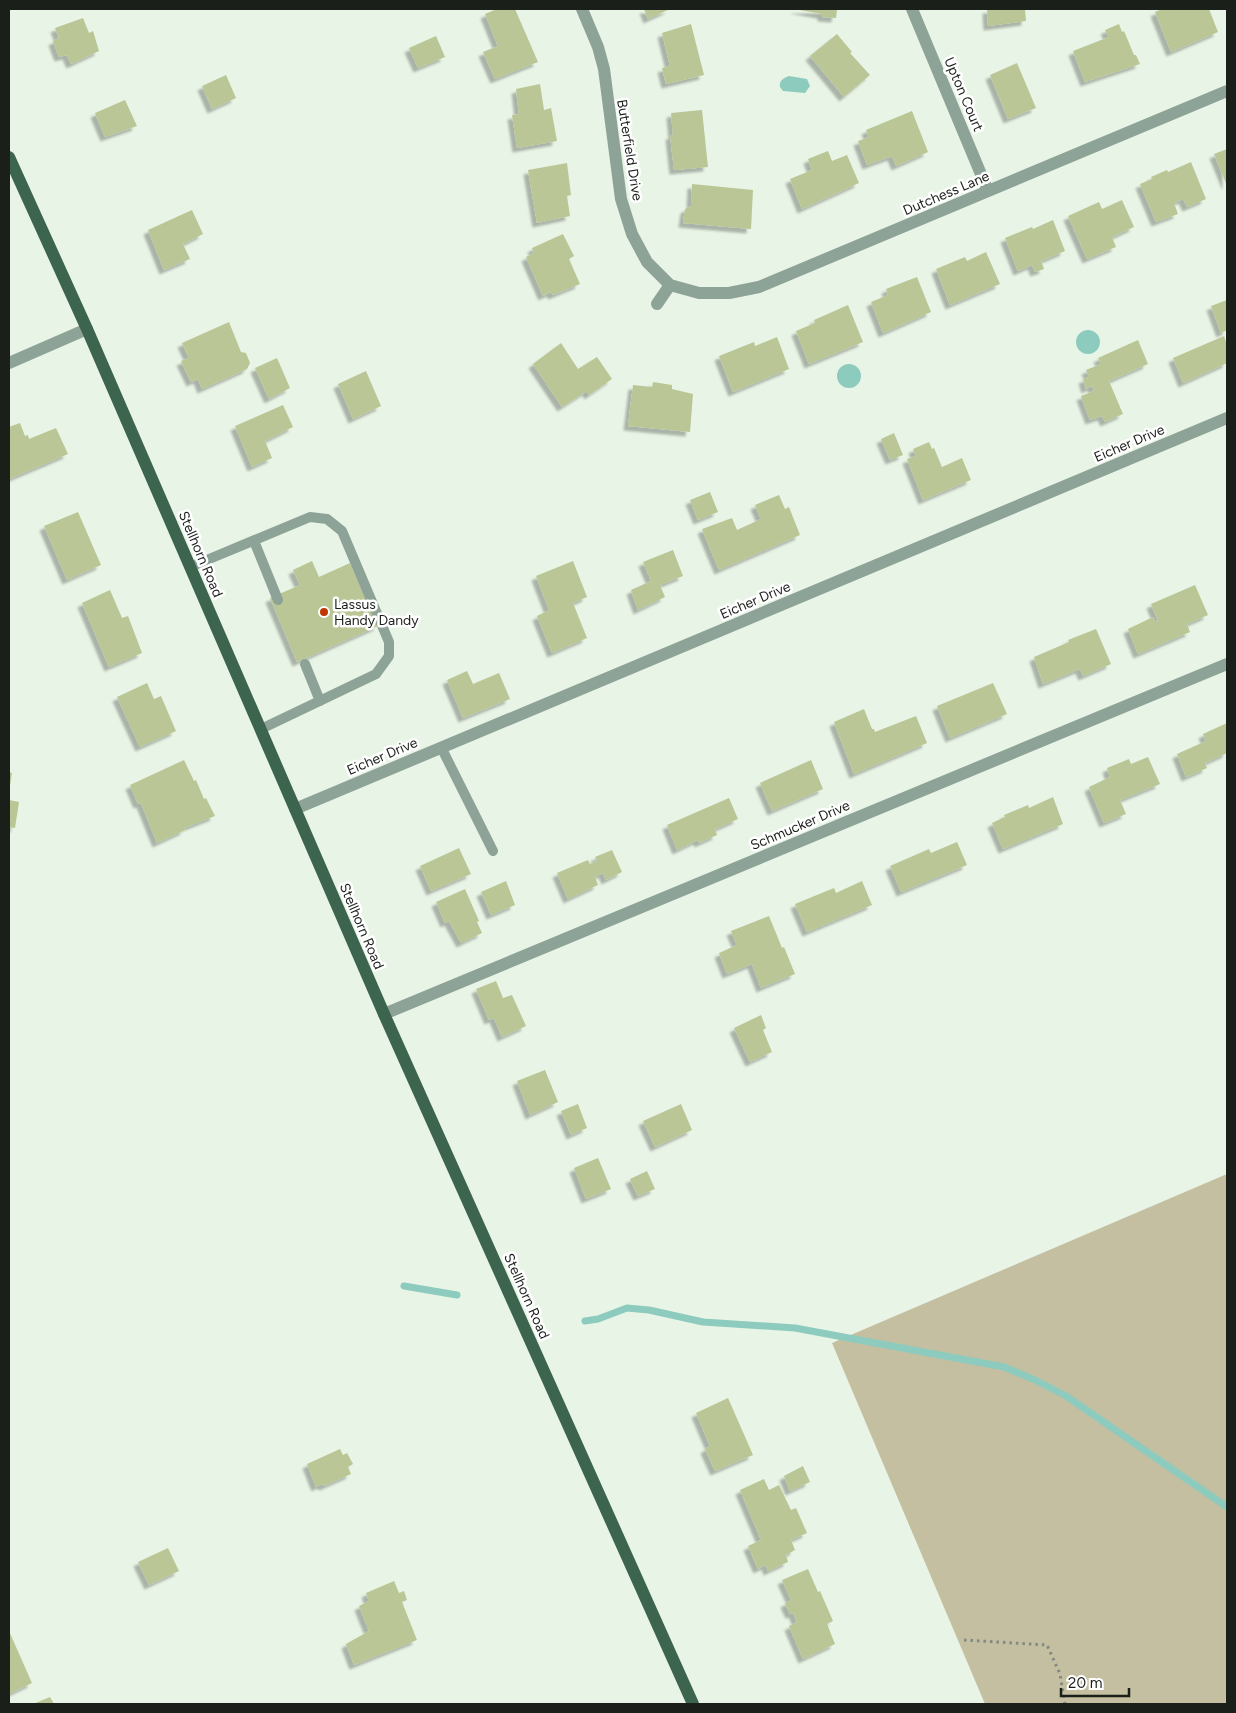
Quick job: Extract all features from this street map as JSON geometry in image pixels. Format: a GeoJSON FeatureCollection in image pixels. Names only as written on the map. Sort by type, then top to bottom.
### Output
{"type":"FeatureCollection","features":[{"type":"Feature","properties":{"kind":"main road","name":"Stellhorn Road"},"geometry":{"type":"LineString","coordinates":[[9,158],[87,329],[384,1014],[693,1704]]}},
{"type":"Feature","properties":{"kind":"street","name":"Butterfield Drive"},"geometry":{"type":"LineString","coordinates":[[582,9],[598,47],[604,69],[621,199],[632,234],[648,262],[670,285]]}},
{"type":"Feature","properties":{"kind":"street","name":"Upton Court"},"geometry":{"type":"LineString","coordinates":[[912,9],[988,191]]}},
{"type":"Feature","properties":{"kind":"street","name":"Dutchess Lane"},"geometry":{"type":"LineString","coordinates":[[670,285],[699,294],[729,293],[759,287],[1227,91]]}},
{"type":"Feature","properties":{"kind":"street"},"geometry":{"type":"LineString","coordinates":[[657,304],[670,285]]}},
{"type":"Feature","properties":{"kind":"street"},"geometry":{"type":"LineString","coordinates":[[9,363],[87,329]]}},
{"type":"Feature","properties":{"kind":"street","name":"Eicher Drive"},"geometry":{"type":"LineString","coordinates":[[295,808],[1227,418]]}},
{"type":"Feature","properties":{"kind":"street","name":"Schmucker Drive"},"geometry":{"type":"LineString","coordinates":[[384,1014],[1227,664]]}},
{"type":"Feature","properties":{"kind":"lane"},"geometry":{"type":"LineString","coordinates":[[190,567],[310,517],[327,519],[342,531],[389,642],[389,656],[376,674],[261,729]]}},
{"type":"Feature","properties":{"kind":"lane"},"geometry":{"type":"LineString","coordinates":[[254,541],[278,600]]}},
{"type":"Feature","properties":{"kind":"lane"},"geometry":{"type":"LineString","coordinates":[[305,664],[320,701]]}},
{"type":"Feature","properties":{"kind":"lane"},"geometry":{"type":"LineString","coordinates":[[441,747],[493,851]]}},
{"type":"Feature","properties":{"kind":"path"},"geometry":{"type":"LineString","coordinates":[[964,1640],[1047,1645],[1060,1674],[1065,1704]]}},
{"type":"Feature","properties":{"kind":"shaded area"},"geometry":{"type":"Polygon","coordinates":[[[1227,1174],[1227,1704],[985,1704],[832,1343],[1227,1174]]]}},
{"type":"Feature","properties":{"kind":"water"},"geometry":{"type":"Polygon","coordinates":[[[789,76],[807,79],[810,86],[805,93],[783,91],[780,83],[789,76]]]}},
{"type":"Feature","properties":{"kind":"water"},"geometry":{"type":"Polygon","coordinates":[[[1088,330],[1093,331],[1099,337],[1099,347],[1093,353],[1088,354],[1083,353],[1077,347],[1076,342],[1077,337],[1083,331],[1088,330]]]}},
{"type":"Feature","properties":{"kind":"water"},"geometry":{"type":"Polygon","coordinates":[[[849,364],[858,367],[861,376],[858,385],[849,388],[840,385],[837,376],[840,367],[849,364]]]}},
{"type":"Feature","properties":{"kind":"building"},"geometry":{"type":"Polygon","coordinates":[[[497,9],[515,9],[538,62],[495,79],[483,52],[498,46],[485,14],[497,9]]]}},
{"type":"Feature","properties":{"kind":"building"},"geometry":{"type":"Polygon","coordinates":[[[644,9],[670,9],[648,19],[644,9]]]}},
{"type":"Feature","properties":{"kind":"building"},"geometry":{"type":"Polygon","coordinates":[[[794,9],[837,9],[836,18],[822,17],[822,14],[794,9]]]}},
{"type":"Feature","properties":{"kind":"building"},"geometry":{"type":"Polygon","coordinates":[[[987,9],[1025,9],[1026,21],[988,26],[987,9]]]}},
{"type":"Feature","properties":{"kind":"building"},"geometry":{"type":"Polygon","coordinates":[[[1162,9],[1209,9],[1218,32],[1171,52],[1155,12],[1162,9]]]}},
{"type":"Feature","properties":{"kind":"building"},"geometry":{"type":"Polygon","coordinates":[[[83,18],[89,33],[93,31],[99,51],[71,64],[67,55],[59,57],[53,41],[59,38],[55,28],[83,18]]]}},
{"type":"Feature","properties":{"kind":"building"},"geometry":{"type":"Polygon","coordinates":[[[691,24],[704,75],[666,84],[662,68],[670,66],[662,33],[691,24]]]}},
{"type":"Feature","properties":{"kind":"building"},"geometry":{"type":"Polygon","coordinates":[[[1119,24],[1140,64],[1085,82],[1073,51],[1109,37],[1105,30],[1119,24]]]}},
{"type":"Feature","properties":{"kind":"building"},"geometry":{"type":"Polygon","coordinates":[[[837,34],[852,52],[850,53],[870,75],[844,97],[810,56],[837,34]]]}},
{"type":"Feature","properties":{"kind":"building"},"geometry":{"type":"Polygon","coordinates":[[[436,36],[445,57],[418,68],[409,48],[436,36]]]}},
{"type":"Feature","properties":{"kind":"building"},"geometry":{"type":"Polygon","coordinates":[[[1017,63],[1036,108],[1008,119],[990,75],[1017,63]]]}},
{"type":"Feature","properties":{"kind":"building"},"geometry":{"type":"Polygon","coordinates":[[[226,75],[236,98],[212,109],[202,86],[226,75]]]}},
{"type":"Feature","properties":{"kind":"building"},"geometry":{"type":"Polygon","coordinates":[[[540,84],[544,110],[551,108],[557,141],[517,148],[512,115],[519,114],[516,89],[540,84]]]}},
{"type":"Feature","properties":{"kind":"building"},"geometry":{"type":"Polygon","coordinates":[[[125,100],[137,126],[105,137],[95,113],[125,100]]]}},
{"type":"Feature","properties":{"kind":"building"},"geometry":{"type":"Polygon","coordinates":[[[702,110],[708,167],[674,170],[670,135],[673,135],[671,113],[702,110]]]}},
{"type":"Feature","properties":{"kind":"building"},"geometry":{"type":"Polygon","coordinates":[[[912,111],[928,152],[896,166],[892,156],[867,165],[858,141],[869,137],[866,130],[912,111]]]}},
{"type":"Feature","properties":{"kind":"building"},"geometry":{"type":"Polygon","coordinates":[[[1227,149],[1227,186],[1214,154],[1227,149]]]}},
{"type":"Feature","properties":{"kind":"building"},"geometry":{"type":"Polygon","coordinates":[[[828,151],[832,161],[847,155],[859,183],[802,209],[790,179],[812,170],[808,159],[828,151]]]}},
{"type":"Feature","properties":{"kind":"building"},"geometry":{"type":"Polygon","coordinates":[[[1191,162],[1206,199],[1187,207],[1183,199],[1174,203],[1178,214],[1156,222],[1140,184],[1167,170],[1168,172],[1191,162]]]}},
{"type":"Feature","properties":{"kind":"building"},"geometry":{"type":"Polygon","coordinates":[[[567,163],[571,195],[567,196],[570,216],[537,223],[528,170],[567,163]]]}},
{"type":"Feature","properties":{"kind":"building"},"geometry":{"type":"Polygon","coordinates":[[[692,184],[753,190],[751,229],[683,223],[685,209],[691,206],[692,184]]]}},
{"type":"Feature","properties":{"kind":"building"},"geometry":{"type":"Polygon","coordinates":[[[1122,200],[1134,227],[1112,237],[1116,247],[1087,259],[1068,216],[1099,202],[1102,209],[1122,200]]]}},
{"type":"Feature","properties":{"kind":"building"},"geometry":{"type":"Polygon","coordinates":[[[192,210],[203,234],[183,244],[190,259],[164,270],[148,230],[192,210]]]}},
{"type":"Feature","properties":{"kind":"building"},"geometry":{"type":"Polygon","coordinates":[[[1053,220],[1065,251],[1041,261],[1044,269],[1035,272],[1032,265],[1018,271],[1005,238],[1053,220]]]}},
{"type":"Feature","properties":{"kind":"building"},"geometry":{"type":"Polygon","coordinates":[[[563,234],[574,256],[569,259],[580,284],[553,295],[551,292],[543,296],[526,257],[534,253],[532,248],[563,234]]]}},
{"type":"Feature","properties":{"kind":"building"},"geometry":{"type":"Polygon","coordinates":[[[986,252],[1000,284],[950,305],[936,269],[965,257],[967,261],[986,252]]]}},
{"type":"Feature","properties":{"kind":"building"},"geometry":{"type":"Polygon","coordinates":[[[917,277],[931,312],[883,333],[871,302],[888,295],[886,289],[917,277]]]}},
{"type":"Feature","properties":{"kind":"building"},"geometry":{"type":"Polygon","coordinates":[[[1227,300],[1227,330],[1221,333],[1211,306],[1227,300]]]}},
{"type":"Feature","properties":{"kind":"building"},"geometry":{"type":"Polygon","coordinates":[[[848,305],[863,342],[809,364],[796,331],[815,323],[814,320],[848,305]]]}},
{"type":"Feature","properties":{"kind":"building"},"geometry":{"type":"Polygon","coordinates":[[[229,322],[241,352],[246,353],[250,363],[247,369],[202,389],[198,379],[191,382],[181,361],[189,358],[182,343],[229,322]]]}},
{"type":"Feature","properties":{"kind":"building"},"geometry":{"type":"Polygon","coordinates":[[[1224,336],[1227,345],[1227,363],[1183,383],[1173,358],[1224,336]]]}},
{"type":"Feature","properties":{"kind":"building"},"geometry":{"type":"Polygon","coordinates":[[[777,337],[789,369],[733,392],[719,356],[754,342],[755,346],[777,337]]]}},
{"type":"Feature","properties":{"kind":"building"},"geometry":{"type":"Polygon","coordinates":[[[1138,340],[1148,364],[1109,381],[1123,414],[1105,422],[1102,416],[1090,420],[1081,396],[1094,391],[1092,386],[1086,389],[1083,379],[1089,377],[1086,370],[1101,364],[1098,358],[1138,340]]]}},
{"type":"Feature","properties":{"kind":"building"},"geometry":{"type":"Polygon","coordinates":[[[561,343],[578,369],[597,357],[612,379],[589,395],[587,391],[562,407],[533,364],[561,343]]]}},
{"type":"Feature","properties":{"kind":"building"},"geometry":{"type":"Polygon","coordinates":[[[277,358],[290,388],[269,399],[255,368],[277,358]]]}},
{"type":"Feature","properties":{"kind":"building"},"geometry":{"type":"Polygon","coordinates":[[[366,371],[381,406],[353,419],[338,384],[366,371]]]}},
{"type":"Feature","properties":{"kind":"building"},"geometry":{"type":"Polygon","coordinates":[[[653,382],[672,385],[672,389],[693,394],[690,432],[628,426],[633,385],[652,387],[653,382]]]}},
{"type":"Feature","properties":{"kind":"building"},"geometry":{"type":"Polygon","coordinates":[[[283,405],[293,427],[265,441],[272,458],[252,467],[235,426],[283,405]]]}},
{"type":"Feature","properties":{"kind":"building"},"geometry":{"type":"Polygon","coordinates":[[[20,423],[25,436],[28,435],[29,439],[56,428],[68,454],[9,479],[9,427],[20,423]]]}},
{"type":"Feature","properties":{"kind":"building"},"geometry":{"type":"Polygon","coordinates":[[[894,433],[903,455],[890,460],[881,439],[894,433]]]}},
{"type":"Feature","properties":{"kind":"building"},"geometry":{"type":"Polygon","coordinates":[[[929,442],[932,449],[934,448],[942,467],[962,458],[971,480],[923,500],[907,459],[916,456],[913,449],[929,442]]]}},
{"type":"Feature","properties":{"kind":"building"},"geometry":{"type":"Polygon","coordinates":[[[710,492],[718,512],[698,520],[690,500],[710,492]]]}},
{"type":"Feature","properties":{"kind":"building"},"geometry":{"type":"Polygon","coordinates":[[[779,495],[785,509],[789,507],[800,535],[719,570],[702,529],[732,518],[737,530],[761,519],[755,505],[779,495]]]}},
{"type":"Feature","properties":{"kind":"building"},"geometry":{"type":"Polygon","coordinates":[[[78,512],[101,565],[67,580],[44,526],[78,512]]]}},
{"type":"Feature","properties":{"kind":"building"},"geometry":{"type":"Polygon","coordinates":[[[673,550],[683,576],[660,585],[665,597],[638,610],[631,590],[651,581],[643,562],[673,550]]]}},
{"type":"Feature","properties":{"kind":"building","name":"Lassus Handy Dandy"},"geometry":{"type":"Polygon","coordinates":[[[312,561],[319,577],[350,563],[378,626],[297,662],[270,598],[300,585],[293,570],[312,561]]]}},
{"type":"Feature","properties":{"kind":"building"},"geometry":{"type":"Polygon","coordinates":[[[573,561],[587,597],[573,603],[587,638],[552,653],[537,616],[549,610],[536,576],[573,561]]]}},
{"type":"Feature","properties":{"kind":"building"},"geometry":{"type":"Polygon","coordinates":[[[1195,585],[1208,615],[1187,624],[1190,632],[1138,654],[1128,629],[1153,617],[1155,622],[1158,621],[1151,604],[1195,585]]]}},
{"type":"Feature","properties":{"kind":"building"},"geometry":{"type":"Polygon","coordinates":[[[110,590],[122,618],[128,616],[142,653],[109,667],[82,603],[110,590]]]}},
{"type":"Feature","properties":{"kind":"building"},"geometry":{"type":"Polygon","coordinates":[[[1096,629],[1111,664],[1083,676],[1080,669],[1043,684],[1034,657],[1096,629]]]}},
{"type":"Feature","properties":{"kind":"building"},"geometry":{"type":"Polygon","coordinates":[[[467,671],[473,684],[499,673],[510,699],[463,718],[447,680],[467,671]]]}},
{"type":"Feature","properties":{"kind":"building"},"geometry":{"type":"Polygon","coordinates":[[[147,683],[154,699],[161,696],[176,731],[140,747],[117,697],[147,683]]]}},
{"type":"Feature","properties":{"kind":"building"},"geometry":{"type":"Polygon","coordinates":[[[993,683],[1007,714],[950,738],[937,706],[993,683]]]}},
{"type":"Feature","properties":{"kind":"building"},"geometry":{"type":"Polygon","coordinates":[[[864,709],[875,732],[916,716],[927,743],[854,774],[834,722],[864,709]]]}},
{"type":"Feature","properties":{"kind":"building"},"geometry":{"type":"Polygon","coordinates":[[[1227,723],[1227,753],[1205,763],[1207,768],[1186,777],[1177,754],[1206,741],[1203,734],[1227,723]]]}},
{"type":"Feature","properties":{"kind":"building"},"geometry":{"type":"Polygon","coordinates":[[[1148,757],[1160,784],[1120,800],[1126,814],[1104,823],[1089,787],[1110,777],[1107,768],[1129,759],[1131,764],[1148,757]]]}},
{"type":"Feature","properties":{"kind":"building"},"geometry":{"type":"Polygon","coordinates":[[[184,760],[215,816],[184,828],[185,830],[157,843],[141,803],[138,804],[130,785],[184,760]]]}},
{"type":"Feature","properties":{"kind":"building"},"geometry":{"type":"Polygon","coordinates":[[[811,760],[823,789],[772,811],[760,783],[811,760]]]}},
{"type":"Feature","properties":{"kind":"building"},"geometry":{"type":"Polygon","coordinates":[[[9,772],[12,773],[10,786],[9,786],[9,772]]]}},
{"type":"Feature","properties":{"kind":"building"},"geometry":{"type":"Polygon","coordinates":[[[1053,797],[1063,824],[1003,849],[992,823],[1005,817],[1004,815],[1028,805],[1029,808],[1053,797]]]}},
{"type":"Feature","properties":{"kind":"building"},"geometry":{"type":"Polygon","coordinates":[[[729,798],[738,819],[715,829],[717,835],[699,843],[698,840],[677,850],[667,825],[729,798]]]}},
{"type":"Feature","properties":{"kind":"building"},"geometry":{"type":"Polygon","coordinates":[[[9,800],[19,802],[15,828],[9,827],[9,800]]]}},
{"type":"Feature","properties":{"kind":"building"},"geometry":{"type":"Polygon","coordinates":[[[957,842],[967,865],[901,892],[890,866],[929,849],[931,853],[957,842]]]}},
{"type":"Feature","properties":{"kind":"building"},"geometry":{"type":"Polygon","coordinates":[[[459,848],[471,874],[431,891],[420,866],[459,848]]]}},
{"type":"Feature","properties":{"kind":"building"},"geometry":{"type":"Polygon","coordinates":[[[612,850],[622,872],[606,880],[603,873],[595,877],[598,885],[568,899],[557,873],[588,860],[590,864],[597,861],[595,857],[612,850]]]}},
{"type":"Feature","properties":{"kind":"building"},"geometry":{"type":"Polygon","coordinates":[[[506,881],[515,905],[491,915],[481,892],[506,881]]]}},
{"type":"Feature","properties":{"kind":"building"},"geometry":{"type":"Polygon","coordinates":[[[862,881],[872,905],[807,932],[795,904],[834,888],[836,893],[862,881]]]}},
{"type":"Feature","properties":{"kind":"building"},"geometry":{"type":"Polygon","coordinates":[[[465,889],[479,921],[477,922],[482,933],[461,943],[449,921],[445,923],[436,902],[465,889]]]}},
{"type":"Feature","properties":{"kind":"building"},"geometry":{"type":"Polygon","coordinates":[[[769,916],[795,974],[761,988],[752,964],[727,974],[719,953],[737,945],[731,931],[769,916]]]}},
{"type":"Feature","properties":{"kind":"building"},"geometry":{"type":"Polygon","coordinates":[[[496,981],[503,998],[512,995],[526,1026],[502,1037],[494,1018],[489,1020],[476,989],[496,981]]]}},
{"type":"Feature","properties":{"kind":"building"},"geometry":{"type":"Polygon","coordinates":[[[761,1015],[766,1028],[763,1030],[772,1052],[750,1062],[734,1028],[761,1015]]]}},
{"type":"Feature","properties":{"kind":"building"},"geometry":{"type":"Polygon","coordinates":[[[545,1070],[558,1102],[530,1115],[517,1081],[545,1070]]]}},
{"type":"Feature","properties":{"kind":"building"},"geometry":{"type":"Polygon","coordinates":[[[578,1104],[587,1128],[571,1135],[561,1111],[578,1104]]]}},
{"type":"Feature","properties":{"kind":"building"},"geometry":{"type":"Polygon","coordinates":[[[681,1104],[692,1130],[655,1147],[643,1121],[681,1104]]]}},
{"type":"Feature","properties":{"kind":"building"},"geometry":{"type":"Polygon","coordinates":[[[598,1158],[611,1189],[586,1199],[574,1168],[598,1158]]]}},
{"type":"Feature","properties":{"kind":"building"},"geometry":{"type":"Polygon","coordinates":[[[647,1171],[655,1189],[638,1196],[630,1179],[647,1171]]]}},
{"type":"Feature","properties":{"kind":"building"},"geometry":{"type":"Polygon","coordinates":[[[728,1398],[753,1455],[715,1471],[705,1449],[710,1446],[696,1413],[728,1398]]]}},
{"type":"Feature","properties":{"kind":"building"},"geometry":{"type":"Polygon","coordinates":[[[340,1449],[343,1455],[347,1453],[353,1464],[348,1467],[351,1474],[324,1486],[321,1484],[316,1487],[307,1464],[340,1449]]]}},
{"type":"Feature","properties":{"kind":"building"},"geometry":{"type":"Polygon","coordinates":[[[803,1466],[810,1482],[790,1491],[784,1476],[803,1466]]]}},
{"type":"Feature","properties":{"kind":"building"},"geometry":{"type":"Polygon","coordinates":[[[764,1479],[769,1490],[779,1485],[791,1510],[796,1508],[807,1533],[791,1540],[795,1550],[786,1555],[788,1562],[768,1571],[766,1565],[758,1569],[748,1546],[761,1540],[740,1490],[764,1479]]]}},
{"type":"Feature","properties":{"kind":"building"},"geometry":{"type":"Polygon","coordinates":[[[168,1548],[179,1571],[149,1585],[138,1562],[168,1548]]]}},
{"type":"Feature","properties":{"kind":"building"},"geometry":{"type":"Polygon","coordinates":[[[808,1569],[833,1621],[827,1624],[835,1644],[803,1659],[789,1626],[797,1622],[793,1613],[790,1614],[785,1603],[791,1600],[782,1580],[808,1569]]]}},
{"type":"Feature","properties":{"kind":"building"},"geometry":{"type":"Polygon","coordinates":[[[394,1581],[399,1593],[404,1591],[407,1600],[402,1602],[417,1640],[354,1665],[346,1644],[369,1631],[359,1606],[369,1601],[366,1593],[394,1581]]]}},
{"type":"Feature","properties":{"kind":"building"},"geometry":{"type":"Polygon","coordinates":[[[9,1631],[32,1683],[9,1694],[9,1631]]]}},
{"type":"Feature","properties":{"kind":"building"},"geometry":{"type":"Polygon","coordinates":[[[50,1697],[54,1704],[33,1704],[50,1697]]]}},
{"type":"Feature","properties":{"kind":"waterway"},"geometry":{"type":"LineString","coordinates":[[404,1286],[457,1295]]}},
{"type":"Feature","properties":{"kind":"waterway"},"geometry":{"type":"LineString","coordinates":[[585,1321],[598,1319],[627,1308],[649,1310],[703,1322],[795,1328],[1004,1367],[1066,1396],[1227,1507]]}},
{"type":"Feature","properties":{"kind":"place","name":"Lassus Handy Dandy"},"geometry":{"type":"Point","coordinates":[324,612]}}]}
